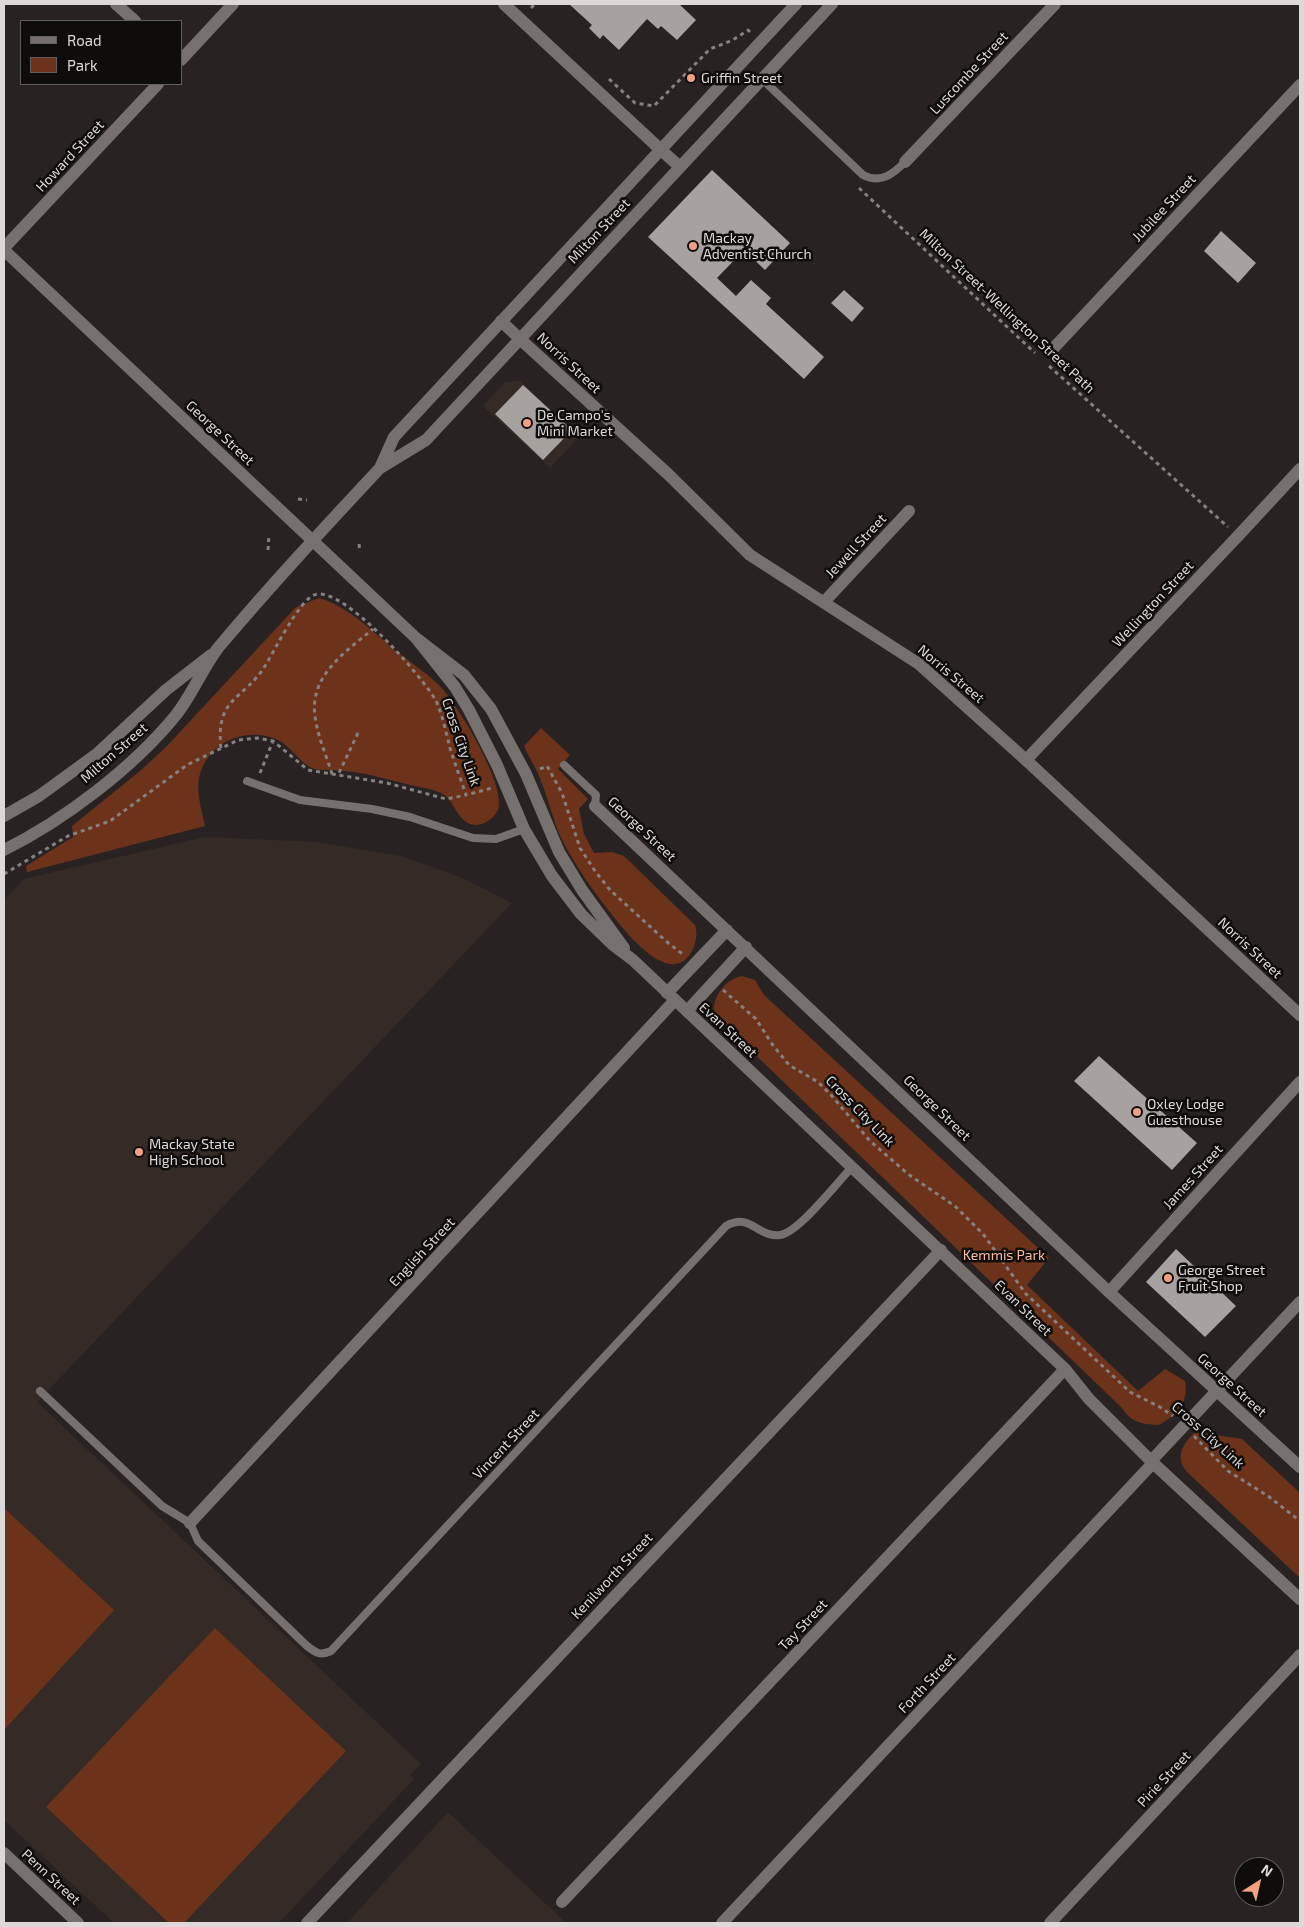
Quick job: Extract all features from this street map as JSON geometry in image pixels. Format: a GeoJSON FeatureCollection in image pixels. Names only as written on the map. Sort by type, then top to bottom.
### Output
{"type":"FeatureCollection","features":[{"type":"Feature","properties":{"kind":"street"},"geometry":{"type":"LineString","coordinates":[[116,4],[134,20]]}},
{"type":"Feature","properties":{"kind":"street"},"geometry":{"type":"LineString","coordinates":[[182,59],[233,4]]}},
{"type":"Feature","properties":{"kind":"street"},"geometry":{"type":"LineString","coordinates":[[504,4],[679,166]]}},
{"type":"Feature","properties":{"kind":"street","name":"Milton Street"},"geometry":{"type":"LineString","coordinates":[[4,850],[77,804],[134,758],[176,715],[217,650],[380,468],[426,440],[679,166],[832,4]]}},
{"type":"Feature","properties":{"kind":"street","name":"Luscombe Street"},"geometry":{"type":"LineString","coordinates":[[905,162],[1055,4]]}},
{"type":"Feature","properties":{"kind":"street","name":"Milton Street"},"geometry":{"type":"LineString","coordinates":[[380,468],[394,437],[793,5]]}},
{"type":"Feature","properties":{"kind":"street","name":"Howard Street"},"geometry":{"type":"LineString","coordinates":[[4,249],[157,85]]}},
{"type":"Feature","properties":{"kind":"street","name":"Jubilee Street"},"geometry":{"type":"LineString","coordinates":[[1050,352],[1300,85]]}},
{"type":"Feature","properties":{"kind":"street","name":"George Street"},"geometry":{"type":"LineString","coordinates":[[4,249],[416,638],[471,682],[499,722],[526,774],[544,820]]}},
{"type":"Feature","properties":{"kind":"street","name":"Norris Street"},"geometry":{"type":"LineString","coordinates":[[501,322],[669,475],[750,555],[919,664],[1026,760],[1300,1015]]}},
{"type":"Feature","properties":{"kind":"street","name":"Wellington Street"},"geometry":{"type":"LineString","coordinates":[[1026,760],[1300,469]]}},
{"type":"Feature","properties":{"kind":"street","name":"Jewell Street"},"geometry":{"type":"LineString","coordinates":[[824,602],[909,511]]}},
{"type":"Feature","properties":{"kind":"street","name":"George Street"},"geometry":{"type":"LineString","coordinates":[[416,638],[463,698],[505,783],[524,829]]}},
{"type":"Feature","properties":{"kind":"street","name":"Milton Street"},"geometry":{"type":"LineString","coordinates":[[4,816],[39,796],[98,754],[166,690],[217,650]]}},
{"type":"Feature","properties":{"kind":"street","name":"George Street"},"geometry":{"type":"LineString","coordinates":[[595,806],[1109,1292],[1300,1467]]}},
{"type":"Feature","properties":{"kind":"street"},"geometry":{"type":"LineString","coordinates":[[524,829],[544,820]]}},
{"type":"Feature","properties":{"kind":"street","name":"Evan Street"},"geometry":{"type":"LineString","coordinates":[[544,820],[575,879],[633,960]]}},
{"type":"Feature","properties":{"kind":"street","name":"Evan Street"},"geometry":{"type":"LineString","coordinates":[[524,829],[552,876],[581,914],[613,945],[633,960],[941,1250],[1065,1369],[1089,1400],[1152,1462],[1300,1599]]}},
{"type":"Feature","properties":{"kind":"street","name":"English Street"},"geometry":{"type":"LineString","coordinates":[[190,1523],[671,996],[694,964],[727,930]]}},
{"type":"Feature","properties":{"kind":"street"},"geometry":{"type":"LineString","coordinates":[[687,1011],[746,948]]}},
{"type":"Feature","properties":{"kind":"street","name":"James Street"},"geometry":{"type":"LineString","coordinates":[[1109,1292],[1300,1082]]}},
{"type":"Feature","properties":{"kind":"street","name":"Kenilworth Street"},"geometry":{"type":"LineString","coordinates":[[307,1923],[941,1250]]}},
{"type":"Feature","properties":{"kind":"street","name":"Forth Street"},"geometry":{"type":"LineString","coordinates":[[722,1923],[1300,1302]]}},
{"type":"Feature","properties":{"kind":"street","name":"Tay Street"},"geometry":{"type":"LineString","coordinates":[[562,1902],[1065,1369]]}},
{"type":"Feature","properties":{"kind":"street","name":"Pirie Street"},"geometry":{"type":"LineString","coordinates":[[1050,1923],[1300,1655]]}},
{"type":"Feature","properties":{"kind":"street","name":"Penn Street"},"geometry":{"type":"LineString","coordinates":[[4,1853],[78,1923]]}},
{"type":"Feature","properties":{"kind":"lane"},"geometry":{"type":"LineString","coordinates":[[762,79],[864,175],[877,179],[886,177],[892,175],[905,162]]}},
{"type":"Feature","properties":{"kind":"lane","name":"George Street"},"geometry":{"type":"LineString","coordinates":[[564,765],[596,795],[595,806]]}},
{"type":"Feature","properties":{"kind":"lane"},"geometry":{"type":"LineString","coordinates":[[247,781],[310,802],[358,807],[410,817],[473,838],[496,839],[524,829]]}},
{"type":"Feature","properties":{"kind":"lane","name":"Vincent Street"},"geometry":{"type":"LineString","coordinates":[[190,1523],[198,1541],[307,1646],[315,1653],[323,1655],[331,1651],[721,1230],[728,1224],[740,1221],[749,1223],[771,1235],[790,1232],[852,1167]]}},
{"type":"Feature","properties":{"kind":"lane"},"geometry":{"type":"LineString","coordinates":[[40,1391],[162,1506],[190,1523]]}},
{"type":"Feature","properties":{"kind":"path"},"geometry":{"type":"LineString","coordinates":[[527,4],[538,14]]}},
{"type":"Feature","properties":{"kind":"path"},"geometry":{"type":"LineString","coordinates":[[532,8],[535,4]]}},
{"type":"Feature","properties":{"kind":"path"},"geometry":{"type":"LineString","coordinates":[[608,78],[635,103],[654,106],[710,49],[733,40],[748,30],[753,34]]}},
{"type":"Feature","properties":{"kind":"path","name":"Milton Street-Wellington Street Path"},"geometry":{"type":"LineString","coordinates":[[857,186],[1042,359],[1238,536]]}},
{"type":"Feature","properties":{"kind":"path"},"geometry":{"type":"LineString","coordinates":[[298,499],[308,500]]}},
{"type":"Feature","properties":{"kind":"path"},"geometry":{"type":"LineString","coordinates":[[268,550],[269,535]]}},
{"type":"Feature","properties":{"kind":"path"},"geometry":{"type":"LineString","coordinates":[[359,544],[360,552]]}},
{"type":"Feature","properties":{"kind":"path","name":"Cross City Link"},"geometry":{"type":"LineString","coordinates":[[220,748],[220,732],[226,709],[239,692],[257,678],[303,603],[317,594],[324,594],[348,607],[374,629],[420,677],[437,703],[466,795],[505,783]]}},
{"type":"Feature","properties":{"kind":"path"},"geometry":{"type":"LineString","coordinates":[[332,774],[316,722],[315,697],[328,669],[374,629]]}},
{"type":"Feature","properties":{"kind":"path"},"geometry":{"type":"LineString","coordinates":[[338,775],[358,733]]}},
{"type":"Feature","properties":{"kind":"path"},"geometry":{"type":"LineString","coordinates":[[4,874],[68,836],[110,820],[187,765],[220,748],[246,738],[273,741],[308,770],[387,783],[446,799],[466,795]]}},
{"type":"Feature","properties":{"kind":"path"},"geometry":{"type":"LineString","coordinates":[[255,784],[273,741]]}},
{"type":"Feature","properties":{"kind":"path"},"geometry":{"type":"LineString","coordinates":[[526,774],[547,766],[562,794],[580,848],[595,871],[610,890],[694,964]]}},
{"type":"Feature","properties":{"kind":"path","name":"Cross City Link"},"geometry":{"type":"LineString","coordinates":[[714,982],[756,1019],[772,1044],[790,1065],[818,1082],[831,1095],[870,1141],[908,1174],[956,1207],[983,1234],[1026,1294],[1130,1392],[1160,1407],[1185,1426],[1228,1471],[1273,1500],[1300,1521]]}},
{"type":"Feature","properties":{"kind":"shaded area"},"geometry":{"type":"Polygon","coordinates":[[[520,381],[579,437],[550,468],[483,406],[505,382],[520,381]]]}},
{"type":"Feature","properties":{"kind":"shaded area","name":"Mackay State High School"},"geometry":{"type":"Polygon","coordinates":[[[205,837],[317,842],[401,856],[465,879],[512,903],[37,1402],[421,1764],[410,1775],[414,1779],[279,1923],[114,1923],[4,1820],[4,900],[24,879],[205,837]]]}},
{"type":"Feature","properties":{"kind":"shaded area"},"geometry":{"type":"Polygon","coordinates":[[[448,1812],[562,1919],[566,1923],[347,1923],[448,1812]]]}},
{"type":"Feature","properties":{"kind":"green space"},"geometry":{"type":"Polygon","coordinates":[[[319,598],[340,607],[360,620],[438,684],[446,694],[466,723],[486,759],[493,777],[498,792],[499,804],[497,812],[491,819],[480,825],[469,824],[464,821],[446,796],[438,792],[363,773],[315,769],[309,767],[287,746],[276,739],[252,735],[240,736],[228,740],[218,747],[203,766],[198,790],[205,826],[27,872],[26,866],[73,837],[72,826],[140,771],[166,747],[296,607],[319,598]]]}},
{"type":"Feature","properties":{"kind":"green space"},"geometry":{"type":"Polygon","coordinates":[[[541,728],[570,755],[558,769],[588,799],[579,809],[584,834],[594,853],[612,852],[624,856],[695,925],[695,944],[684,961],[674,964],[663,962],[641,947],[616,920],[577,866],[558,831],[541,781],[524,746],[541,728]]]}},
{"type":"Feature","properties":{"kind":"green space","name":"Kemmis Park"},"geometry":{"type":"Polygon","coordinates":[[[742,976],[755,980],[764,995],[1049,1258],[1027,1285],[1138,1391],[1165,1369],[1185,1381],[1186,1389],[1183,1402],[1171,1417],[1159,1425],[1143,1423],[1129,1417],[1122,1408],[714,1015],[715,1002],[721,990],[730,981],[742,976]]]}},
{"type":"Feature","properties":{"kind":"green space"},"geometry":{"type":"Polygon","coordinates":[[[1195,1432],[1242,1439],[1300,1493],[1300,1578],[1186,1471],[1181,1460],[1182,1450],[1195,1432]]]}},
{"type":"Feature","properties":{"kind":"green space"},"geometry":{"type":"Polygon","coordinates":[[[4,1508],[114,1610],[4,1730],[4,1508]]]}},
{"type":"Feature","properties":{"kind":"green space"},"geometry":{"type":"Polygon","coordinates":[[[215,1628],[346,1751],[184,1923],[169,1923],[46,1807],[215,1628]]]}},
{"type":"Feature","properties":{"kind":"building"},"geometry":{"type":"Polygon","coordinates":[[[569,4],[679,4],[696,20],[677,40],[661,26],[658,29],[647,19],[619,50],[603,35],[600,39],[589,28],[592,25],[569,4]]]}},
{"type":"Feature","properties":{"kind":"building"},"geometry":{"type":"Polygon","coordinates":[[[712,170],[790,243],[765,270],[744,250],[717,278],[736,296],[751,280],[771,298],[766,304],[824,357],[804,379],[648,237],[712,170]]]}},
{"type":"Feature","properties":{"kind":"building"},"geometry":{"type":"Polygon","coordinates":[[[1221,231],[1256,263],[1238,283],[1204,251],[1221,231]]]}},
{"type":"Feature","properties":{"kind":"building"},"geometry":{"type":"Polygon","coordinates":[[[844,290],[864,308],[852,322],[831,303],[844,290]]]}},
{"type":"Feature","properties":{"kind":"building"},"geometry":{"type":"Polygon","coordinates":[[[523,385],[572,430],[543,460],[495,414],[523,385]]]}},
{"type":"Feature","properties":{"kind":"building"},"geometry":{"type":"Polygon","coordinates":[[[1099,1056],[1197,1143],[1172,1170],[1074,1081],[1099,1056]]]}},
{"type":"Feature","properties":{"kind":"building"},"geometry":{"type":"Polygon","coordinates":[[[1176,1249],[1236,1306],[1205,1337],[1146,1282],[1176,1249]]]}},
{"type":"Feature","properties":{"kind":"place","name":"Griffin Street"},"geometry":{"type":"Point","coordinates":[691,78]}},
{"type":"Feature","properties":{"kind":"place","name":"Mackay Adventist Church"},"geometry":{"type":"Point","coordinates":[693,246]}},
{"type":"Feature","properties":{"kind":"place","name":"De Campo's Mini Market"},"geometry":{"type":"Point","coordinates":[527,423]}},
{"type":"Feature","properties":{"kind":"place","name":"Oxley Lodge Guesthouse"},"geometry":{"type":"Point","coordinates":[1137,1112]}},
{"type":"Feature","properties":{"kind":"place","name":"Mackay State High School"},"geometry":{"type":"Point","coordinates":[139,1152]}},
{"type":"Feature","properties":{"kind":"place","name":"George Street Fruit Shop"},"geometry":{"type":"Point","coordinates":[1168,1278]}}]}
